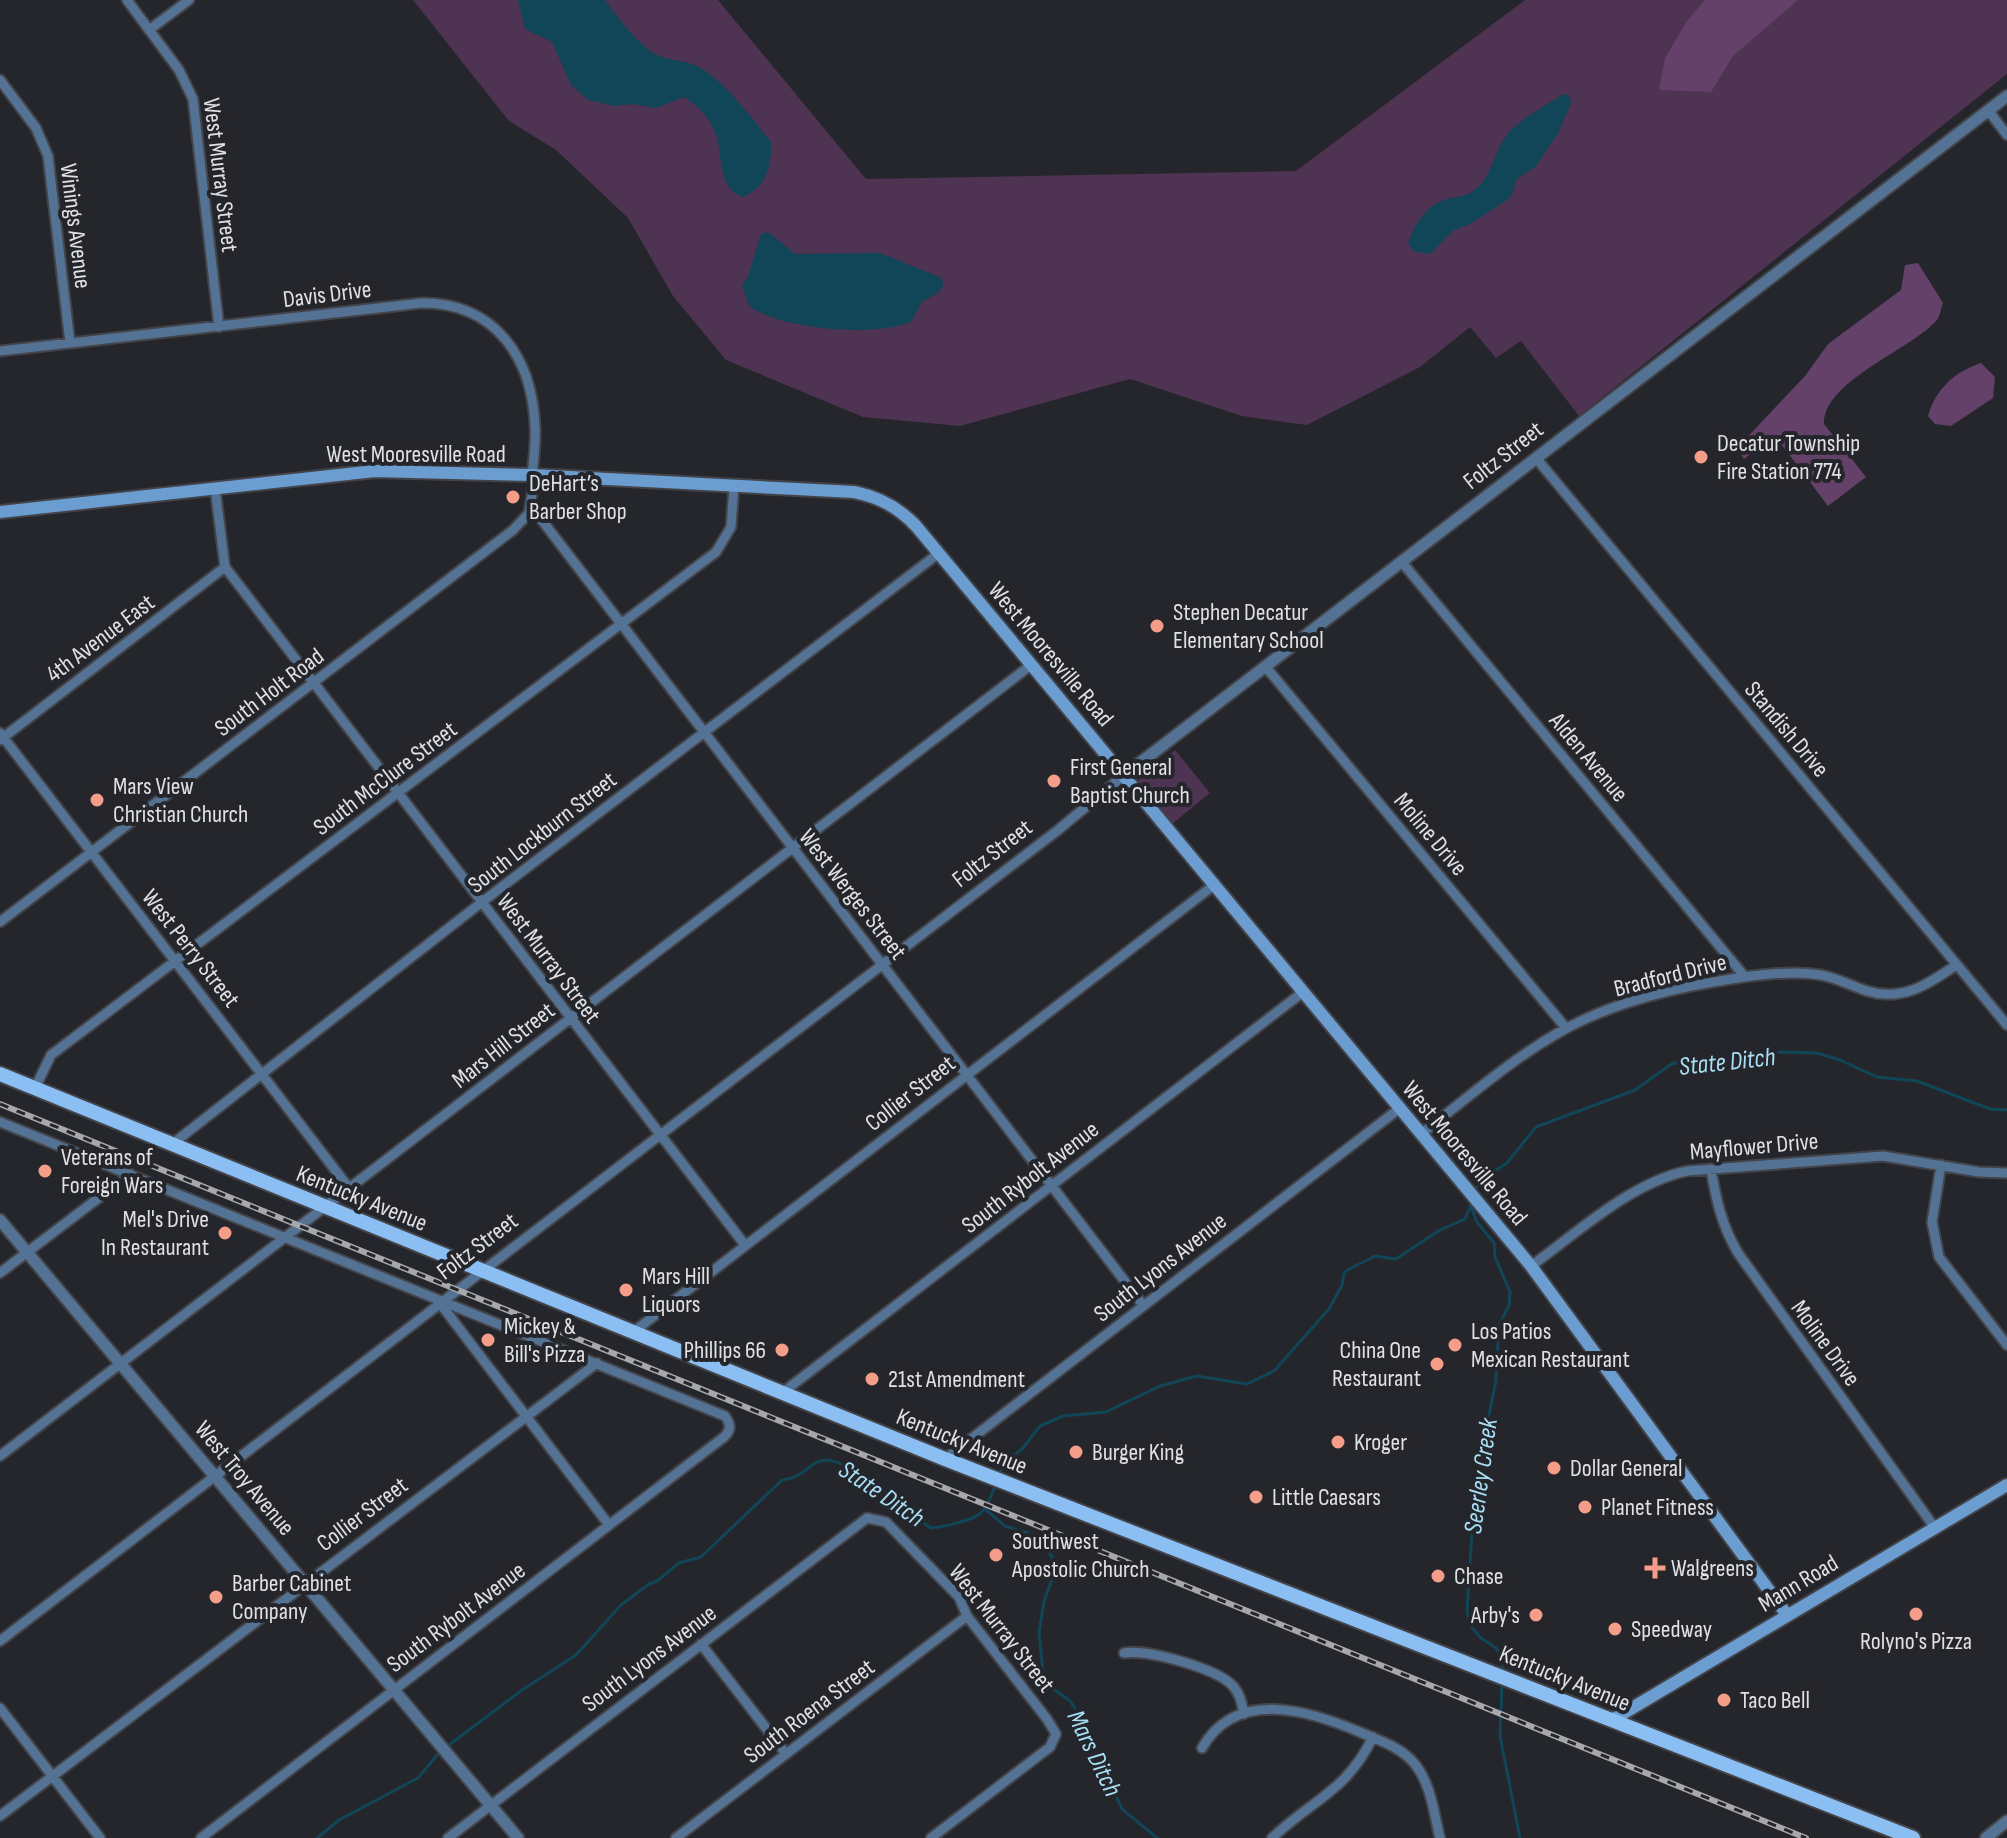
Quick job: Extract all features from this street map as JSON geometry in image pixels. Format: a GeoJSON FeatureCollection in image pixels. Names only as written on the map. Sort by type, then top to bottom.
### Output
{"type":"FeatureCollection","features":[{"type":"Feature","properties":{"kind":"main road","name":"West Mooresville Road"},"geometry":{"type":"LineString","coordinates":[[0,512],[356,471],[533,476],[854,492],[873,496],[901,511],[1531,1266],[1787,1615]]}},
{"type":"Feature","properties":{"kind":"main road","name":"Kentucky Avenue"},"geometry":{"type":"LineString","coordinates":[[0,1074],[945,1459],[1913,1838]]}},
{"type":"Feature","properties":{"kind":"main road","name":"Mann Road"},"geometry":{"type":"LineString","coordinates":[[1612,1720],[2007,1485]]}},
{"type":"Feature","properties":{"kind":"street","name":"West Murray Street"},"geometry":{"type":"LineString","coordinates":[[127,0],[184,78],[193,99],[219,327]]}},
{"type":"Feature","properties":{"kind":"street"},"geometry":{"type":"LineString","coordinates":[[149,30],[189,0]]}},
{"type":"Feature","properties":{"kind":"street","name":"Winings Avenue"},"geometry":{"type":"LineString","coordinates":[[0,80],[36,128],[48,156],[70,343]]}},
{"type":"Feature","properties":{"kind":"street","name":"Foltz Street"},"geometry":{"type":"LineString","coordinates":[[0,1641],[883,965],[1265,666],[1988,110],[2005,103]]}},
{"type":"Feature","properties":{"kind":"street"},"geometry":{"type":"LineString","coordinates":[[1988,110],[2007,135]]}},
{"type":"Feature","properties":{"kind":"street","name":"Davis Drive"},"geometry":{"type":"LineString","coordinates":[[0,351],[422,303],[444,305],[473,314],[501,334],[514,350],[526,374],[536,428],[533,476]]}},
{"type":"Feature","properties":{"kind":"street","name":"Standish Drive"},"geometry":{"type":"LineString","coordinates":[[1536,458],[2007,1025]]}},
{"type":"Feature","properties":{"kind":"street"},"geometry":{"type":"LineString","coordinates":[[531,506],[533,476]]}},
{"type":"Feature","properties":{"kind":"street","name":"South McClure Street"},"geometry":{"type":"LineString","coordinates":[[35,1088],[51,1055],[717,551],[731,527],[734,486]]}},
{"type":"Feature","properties":{"kind":"street","name":"West Murray Street"},"geometry":{"type":"LineString","coordinates":[[215,488],[225,567],[745,1245]]}},
{"type":"Feature","properties":{"kind":"street","name":"West Werges Street"},"geometry":{"type":"LineString","coordinates":[[531,506],[1143,1305]]}},
{"type":"Feature","properties":{"kind":"street","name":"South Holt Road"},"geometry":{"type":"LineString","coordinates":[[0,922],[507,534],[526,517],[531,506]]}},
{"type":"Feature","properties":{"kind":"street","name":"South Lockburn Street"},"geometry":{"type":"LineString","coordinates":[[171,1145],[482,902],[939,553]]}},
{"type":"Feature","properties":{"kind":"street","name":"Alden Avenue"},"geometry":{"type":"LineString","coordinates":[[1401,561],[1745,977]]}},
{"type":"Feature","properties":{"kind":"street","name":"4th Avenue East"},"geometry":{"type":"LineString","coordinates":[[1,737],[225,567]]}},
{"type":"Feature","properties":{"kind":"street","name":"Mars Hill Street"},"geometry":{"type":"LineString","coordinates":[[0,1456],[1031,665]]}},
{"type":"Feature","properties":{"kind":"street","name":"Moline Drive"},"geometry":{"type":"LineString","coordinates":[[1265,666],[1566,1028]]}},
{"type":"Feature","properties":{"kind":"street","name":"West Perry Street"},"geometry":{"type":"LineString","coordinates":[[1,737],[92,851],[349,1188]]}},
{"type":"Feature","properties":{"kind":"street","name":"Collier Street"},"geometry":{"type":"LineString","coordinates":[[632,1333],[1214,885]]}},
{"type":"Feature","properties":{"kind":"street","name":"Bradford Drive"},"geometry":{"type":"LineString","coordinates":[[1421,1134],[1528,1052],[1566,1028],[1665,992],[1745,977],[1812,974],[1824,975],[1874,993],[1900,994],[1921,988],[1956,965]]}},
{"type":"Feature","properties":{"kind":"street","name":"South Rybolt Avenue"},"geometry":{"type":"LineString","coordinates":[[782,1393],[1303,992]]}},
{"type":"Feature","properties":{"kind":"street","name":"South Lyons Avenue"},"geometry":{"type":"LineString","coordinates":[[945,1459],[1400,1108]]}},
{"type":"Feature","properties":{"kind":"street"},"geometry":{"type":"LineString","coordinates":[[0,1122],[597,1363]]}},
{"type":"Feature","properties":{"kind":"street","name":"Mayflower Drive"},"geometry":{"type":"LineString","coordinates":[[1531,1266],[1648,1184],[1673,1174],[1875,1156],[2007,1173]]}},
{"type":"Feature","properties":{"kind":"street"},"geometry":{"type":"LineString","coordinates":[[1941,1165],[1932,1222],[1939,1257],[2007,1345]]}},
{"type":"Feature","properties":{"kind":"street","name":"Moline Drive"},"geometry":{"type":"LineString","coordinates":[[1711,1169],[1718,1208],[1738,1253],[1935,1528]]}},
{"type":"Feature","properties":{"kind":"street"},"geometry":{"type":"LineString","coordinates":[[0,1273],[130,1174]]}},
{"type":"Feature","properties":{"kind":"street","name":"West Troy Avenue"},"geometry":{"type":"LineString","coordinates":[[0,1220],[518,1838]]}},
{"type":"Feature","properties":{"kind":"street"},"geometry":{"type":"LineString","coordinates":[[441,1301],[609,1525]]}},
{"type":"Feature","properties":{"kind":"street","name":"Collier Street"},"geometry":{"type":"LineString","coordinates":[[0,1816],[597,1363]]}},
{"type":"Feature","properties":{"kind":"street","name":"South Rybolt Avenue"},"geometry":{"type":"LineString","coordinates":[[201,1838],[726,1435],[730,1425],[725,1416],[597,1363]]}},
{"type":"Feature","properties":{"kind":"street","name":"South Lyons Avenue"},"geometry":{"type":"LineString","coordinates":[[448,1838],[867,1518],[878,1518]]}},
{"type":"Feature","properties":{"kind":"street","name":"West Murray Street"},"geometry":{"type":"LineString","coordinates":[[878,1518],[886,1522],[959,1597],[967,1616],[1056,1734],[1050,1747],[931,1838]]}},
{"type":"Feature","properties":{"kind":"street","name":"South Roena Street"},"geometry":{"type":"LineString","coordinates":[[676,1838],[967,1616]]}},
{"type":"Feature","properties":{"kind":"street"},"geometry":{"type":"LineString","coordinates":[[701,1644],[786,1754]]}},
{"type":"Feature","properties":{"kind":"street"},"geometry":{"type":"LineString","coordinates":[[1124,1653],[1148,1652],[1220,1676],[1236,1689],[1244,1714]]}},
{"type":"Feature","properties":{"kind":"street"},"geometry":{"type":"LineString","coordinates":[[0,1708],[100,1838]]}},
{"type":"Feature","properties":{"kind":"street"},"geometry":{"type":"LineString","coordinates":[[1202,1748],[1218,1726],[1244,1714],[1266,1710],[1300,1711],[1326,1717],[1396,1747],[1418,1769],[1440,1838]]}},
{"type":"Feature","properties":{"kind":"street"},"geometry":{"type":"LineString","coordinates":[[1272,1838],[1347,1779],[1373,1737]]}},
{"type":"Feature","properties":{"kind":"street"},"geometry":{"type":"LineString","coordinates":[[1986,1838],[2007,1821]]}},
{"type":"Feature","properties":{"kind":"shaded area"},"geometry":{"type":"Polygon","coordinates":[[[413,0],[718,0],[866,179],[1296,171],[1525,0],[2007,0],[2007,74],[1579,416],[1521,341],[1496,358],[1470,327],[1420,367],[1307,425],[1242,416],[1130,379],[960,426],[863,417],[726,360],[673,296],[628,218],[556,150],[509,121],[413,0]]]}},
{"type":"Feature","properties":{"kind":"shaded area"},"geometry":{"type":"Polygon","coordinates":[[[1705,0],[1798,0],[1733,56],[1711,92],[1659,90],[1665,58],[1687,21],[1705,0]]]}},
{"type":"Feature","properties":{"kind":"shaded area"},"geometry":{"type":"Polygon","coordinates":[[[1918,263],[1943,303],[1937,320],[1852,380],[1828,408],[1824,424],[1866,477],[1828,506],[1775,436],[1744,459],[1737,448],[1805,376],[1828,344],[1901,290],[1905,265],[1918,263]]]}},
{"type":"Feature","properties":{"kind":"shaded area"},"geometry":{"type":"Polygon","coordinates":[[[1981,363],[1995,377],[1993,398],[1951,426],[1935,424],[1928,416],[1941,390],[1962,371],[1981,363]]]}},
{"type":"Feature","properties":{"kind":"shaded area"},"geometry":{"type":"Polygon","coordinates":[[[1175,750],[1210,793],[1172,824],[1137,781],[1175,750]]]}},
{"type":"Feature","properties":{"kind":"water"},"geometry":{"type":"Polygon","coordinates":[[[518,0],[605,0],[646,48],[708,73],[734,97],[771,142],[769,168],[762,182],[743,197],[734,192],[724,177],[712,125],[702,111],[684,97],[656,108],[634,104],[615,106],[588,100],[571,85],[552,42],[525,29],[518,0]]]}},
{"type":"Feature","properties":{"kind":"water"},"geometry":{"type":"Polygon","coordinates":[[[1564,94],[1571,102],[1560,130],[1535,167],[1517,179],[1507,200],[1470,224],[1454,230],[1430,254],[1413,251],[1408,243],[1425,213],[1441,201],[1476,189],[1486,177],[1510,131],[1564,94]]]}},
{"type":"Feature","properties":{"kind":"water"},"geometry":{"type":"Polygon","coordinates":[[[768,232],[795,254],[880,253],[942,278],[943,286],[922,302],[911,322],[895,327],[829,329],[783,321],[749,306],[742,285],[748,276],[761,234],[768,232]]]}},
{"type":"Feature","properties":{"kind":"waterway","name":"State Ditch"},"geometry":{"type":"LineString","coordinates":[[1477,1187],[1479,1181],[1507,1163],[1536,1127],[1635,1090],[1673,1063],[1723,1064],[1751,1055],[1817,1053],[1877,1077],[1917,1081],[1990,1109],[2007,1110]]}},
{"type":"Feature","properties":{"kind":"waterway","name":"State Ditch"},"geometry":{"type":"LineString","coordinates":[[1000,1473],[1004,1463],[1022,1449],[1040,1426],[1063,1416],[1106,1412],[1160,1386],[1197,1376],[1247,1384],[1274,1371],[1329,1309],[1342,1285],[1344,1273],[1375,1256],[1396,1259],[1440,1230],[1465,1219],[1471,1205]]}},
{"type":"Feature","properties":{"kind":"waterway","name":"Seerley Creek"},"geometry":{"type":"LineString","coordinates":[[1471,1207],[1477,1222],[1494,1243],[1495,1257],[1510,1292],[1509,1305],[1499,1326],[1496,1381],[1472,1496],[1467,1610],[1470,1625],[1503,1657],[1502,1672]]}},
{"type":"Feature","properties":{"kind":"waterway","name":"State Ditch"},"geometry":{"type":"LineString","coordinates":[[449,1745],[522,1690],[576,1655],[621,1605],[649,1584],[679,1563],[701,1557],[782,1480],[797,1476],[820,1461],[836,1462],[848,1468],[931,1528],[971,1519],[981,1513],[996,1484]]}},
{"type":"Feature","properties":{"kind":"waterway","name":"Mars Ditch"},"geometry":{"type":"LineString","coordinates":[[985,1509],[1005,1526],[1028,1533],[1047,1548],[1052,1557],[1051,1582],[1044,1601],[1039,1633],[1043,1671],[1048,1685],[1070,1701],[1088,1727],[1090,1754],[1110,1782],[1122,1809],[1157,1838]]}},
{"type":"Feature","properties":{"kind":"waterway","name":"Seerley Creek"},"geometry":{"type":"LineString","coordinates":[[1502,1684],[1500,1736],[1520,1838]]}},
{"type":"Feature","properties":{"kind":"waterway","name":"State Ditch"},"geometry":{"type":"LineString","coordinates":[[317,1838],[339,1820],[418,1778],[438,1754]]}},
{"type":"Feature","properties":{"kind":"railway"},"geometry":{"type":"LineString","coordinates":[[0,1104],[1806,1838]]}},
{"type":"Feature","properties":{"kind":"place","name":"Decatur Township Fire Station 774"},"geometry":{"type":"Point","coordinates":[1701,457]}},
{"type":"Feature","properties":{"kind":"place","name":"DeHart’s Barber Shop"},"geometry":{"type":"Point","coordinates":[513,497]}},
{"type":"Feature","properties":{"kind":"place","name":"Stephen Decatur Elementary School"},"geometry":{"type":"Point","coordinates":[1157,626]}},
{"type":"Feature","properties":{"kind":"place","name":"First General Baptist Church"},"geometry":{"type":"Point","coordinates":[1054,781]}},
{"type":"Feature","properties":{"kind":"place","name":"Mars View Christian Church"},"geometry":{"type":"Point","coordinates":[97,800]}},
{"type":"Feature","properties":{"kind":"place","name":"Veterans of Foreign Wars"},"geometry":{"type":"Point","coordinates":[45,1171]}},
{"type":"Feature","properties":{"kind":"place","name":"Mel's Drive In Restaurant"},"geometry":{"type":"Point","coordinates":[225,1233]}},
{"type":"Feature","properties":{"kind":"place","name":"Mars Hill Liquors"},"geometry":{"type":"Point","coordinates":[626,1290]}},
{"type":"Feature","properties":{"kind":"place","name":"Mickey & Bill's Pizza"},"geometry":{"type":"Point","coordinates":[488,1340]}},
{"type":"Feature","properties":{"kind":"place","name":"Los Patios Mexican Restaurant"},"geometry":{"type":"Point","coordinates":[1455,1345]}},
{"type":"Feature","properties":{"kind":"place","name":"Phillips 66"},"geometry":{"type":"Point","coordinates":[782,1350]}},
{"type":"Feature","properties":{"kind":"place","name":"China One Restaurant"},"geometry":{"type":"Point","coordinates":[1437,1364]}},
{"type":"Feature","properties":{"kind":"place","name":"21st Amendment"},"geometry":{"type":"Point","coordinates":[872,1379]}},
{"type":"Feature","properties":{"kind":"place","name":"Kroger"},"geometry":{"type":"Point","coordinates":[1338,1442]}},
{"type":"Feature","properties":{"kind":"place","name":"Burger King"},"geometry":{"type":"Point","coordinates":[1076,1452]}},
{"type":"Feature","properties":{"kind":"place","name":"Dollar General"},"geometry":{"type":"Point","coordinates":[1554,1468]}},
{"type":"Feature","properties":{"kind":"place","name":"Little Caesars"},"geometry":{"type":"Point","coordinates":[1256,1497]}},
{"type":"Feature","properties":{"kind":"place","name":"Planet Fitness"},"geometry":{"type":"Point","coordinates":[1585,1507]}},
{"type":"Feature","properties":{"kind":"place","name":"Southwest Apostolic Church"},"geometry":{"type":"Point","coordinates":[996,1555]}},
{"type":"Feature","properties":{"kind":"place","name":"Walgreens"},"geometry":{"type":"Point","coordinates":[1655,1568]}},
{"type":"Feature","properties":{"kind":"place","name":"Chase"},"geometry":{"type":"Point","coordinates":[1438,1576]}},
{"type":"Feature","properties":{"kind":"place","name":"Barber Cabinet Company"},"geometry":{"type":"Point","coordinates":[216,1597]}},
{"type":"Feature","properties":{"kind":"place","name":"Rolyno's Pizza"},"geometry":{"type":"Point","coordinates":[1916,1614]}},
{"type":"Feature","properties":{"kind":"place","name":"Arby's"},"geometry":{"type":"Point","coordinates":[1536,1615]}},
{"type":"Feature","properties":{"kind":"place","name":"Speedway"},"geometry":{"type":"Point","coordinates":[1615,1629]}},
{"type":"Feature","properties":{"kind":"place","name":"Taco Bell"},"geometry":{"type":"Point","coordinates":[1724,1700]}}]}
